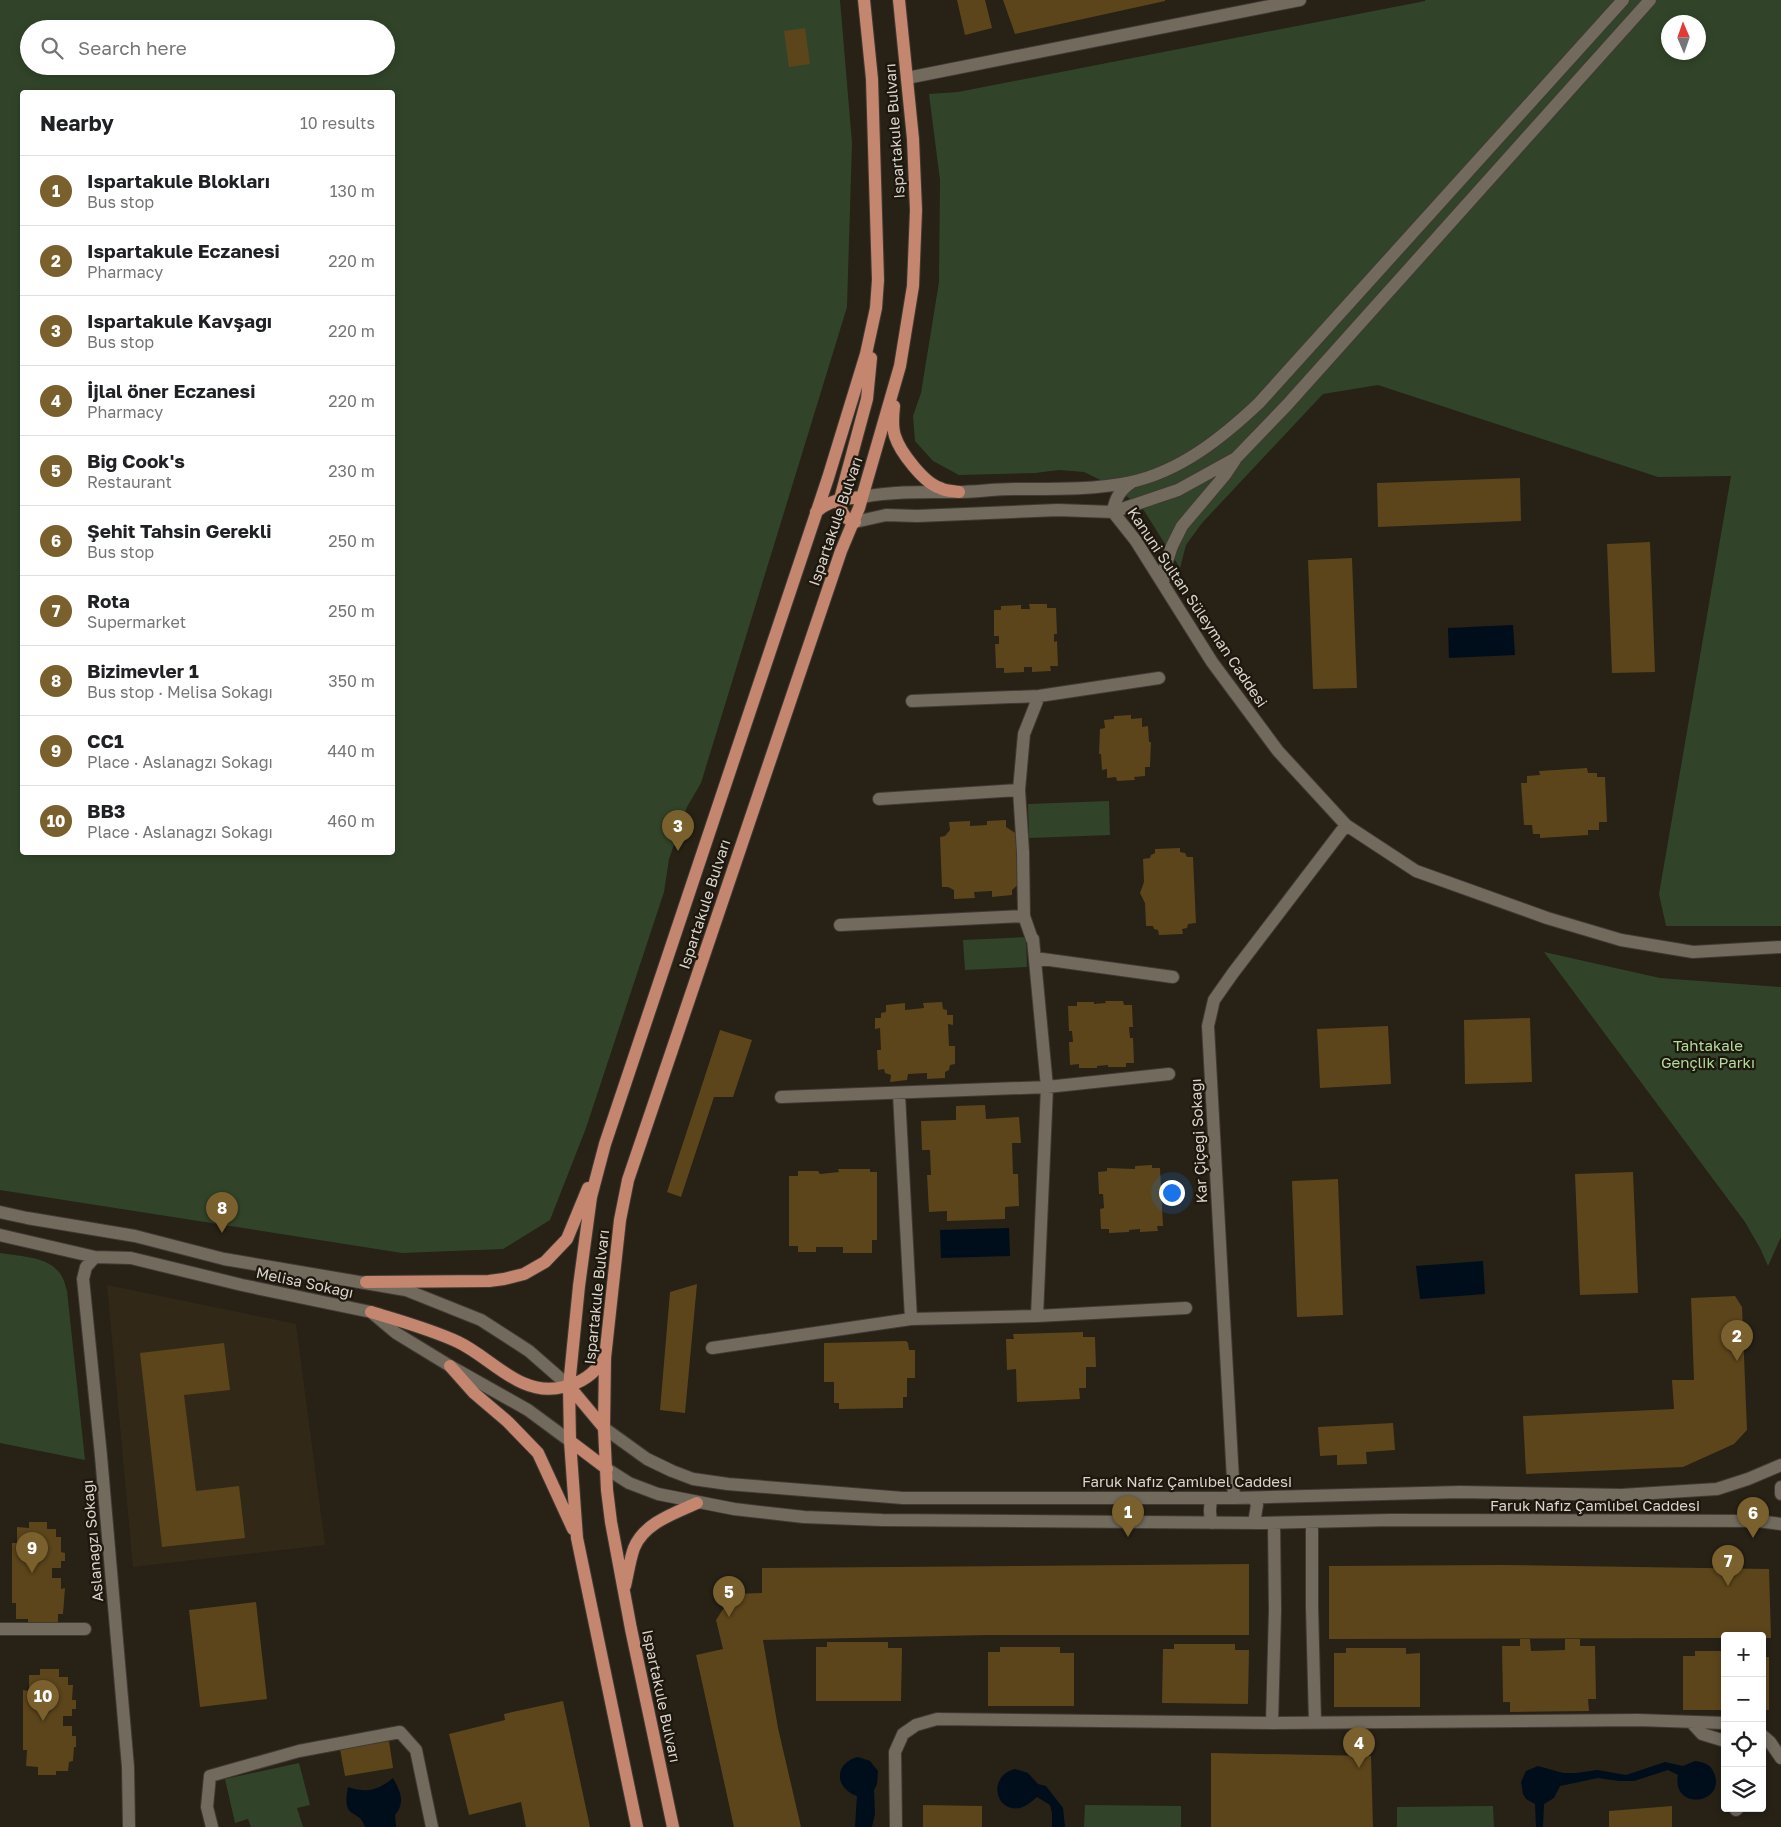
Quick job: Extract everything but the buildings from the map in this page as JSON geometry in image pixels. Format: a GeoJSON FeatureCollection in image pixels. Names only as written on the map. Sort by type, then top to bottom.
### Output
{"type":"FeatureCollection","features":[{"type":"Feature","properties":{"kind":"main road","name":"Ispartakule Bulvarı"},"geometry":{"type":"LineString","coordinates":[[637,1827],[578,1538],[570,1441],[569,1386],[579,1286],[591,1197],[600,1161],[816,512],[866,354],[876,308],[878,280],[873,88],[864,0]]}},
{"type":"Feature","properties":{"kind":"main road","name":"Ispartakule Bulvarı"},"geometry":{"type":"LineString","coordinates":[[673,1827],[624,1593],[611,1522],[606,1469],[604,1428],[605,1358],[620,1220],[628,1180],[841,551],[854,522],[900,366],[913,286],[916,210],[913,139],[899,0]]}},
{"type":"Feature","properties":{"kind":"main road"},"geometry":{"type":"LineString","coordinates":[[854,522],[844,517],[840,508],[840,499],[867,399],[876,308]]}},
{"type":"Feature","properties":{"kind":"main road"},"geometry":{"type":"LineString","coordinates":[[900,366],[892,418],[894,436],[908,459],[927,479],[939,488],[959,492]]}},
{"type":"Feature","properties":{"kind":"main road"},"geometry":{"type":"LineString","coordinates":[[816,512],[826,504],[840,499],[862,497]]}},
{"type":"Feature","properties":{"kind":"main road"},"geometry":{"type":"LineString","coordinates":[[366,1282],[489,1281],[524,1274],[536,1269],[567,1239],[600,1161]]}},
{"type":"Feature","properties":{"kind":"main road"},"geometry":{"type":"LineString","coordinates":[[371,1312],[459,1342],[498,1369],[530,1387],[551,1390],[585,1380],[605,1358]]}},
{"type":"Feature","properties":{"kind":"main road"},"geometry":{"type":"LineString","coordinates":[[450,1366],[474,1393],[508,1422],[538,1453],[578,1538]]}},
{"type":"Feature","properties":{"kind":"main road"},"geometry":{"type":"LineString","coordinates":[[569,1386],[604,1428]]}},
{"type":"Feature","properties":{"kind":"main road"},"geometry":{"type":"LineString","coordinates":[[570,1441],[606,1469]]}},
{"type":"Feature","properties":{"kind":"main road"},"geometry":{"type":"LineString","coordinates":[[624,1593],[635,1546],[644,1533],[662,1519],[697,1503]]}},
{"type":"Feature","properties":{"kind":"street"},"geometry":{"type":"LineString","coordinates":[[907,78],[1300,0]]}},
{"type":"Feature","properties":{"kind":"street"},"geometry":{"type":"LineString","coordinates":[[1113,512],[1116,497],[1124,487],[1173,466],[1205,448],[1232,429],[1259,403],[1623,0]]}},
{"type":"Feature","properties":{"kind":"street"},"geometry":{"type":"LineString","coordinates":[[1163,583],[1165,567],[1172,546],[1182,526],[1225,475],[1237,457],[1287,406],[1650,0]]}},
{"type":"Feature","properties":{"kind":"street"},"geometry":{"type":"LineString","coordinates":[[854,522],[886,515],[1058,510],[1113,512],[1178,490],[1237,457]]}},
{"type":"Feature","properties":{"kind":"street"},"geometry":{"type":"LineString","coordinates":[[862,497],[898,491],[959,492],[1097,486],[1132,482]]}},
{"type":"Feature","properties":{"kind":"street","name":"Kanuni Sultan Süleyman Caddesi"},"geometry":{"type":"LineString","coordinates":[[1113,512],[1136,541],[1212,662],[1278,751],[1346,826],[1416,871],[1547,918],[1621,940],[1694,952],[1781,947]]}},
{"type":"Feature","properties":{"kind":"street"},"geometry":{"type":"LineString","coordinates":[[912,701],[1039,696],[1159,678]]}},
{"type":"Feature","properties":{"kind":"street"},"geometry":{"type":"LineString","coordinates":[[1037,1316],[1047,1086],[1033,939],[1024,916],[1023,852],[1019,790],[1024,734],[1039,696]]}},
{"type":"Feature","properties":{"kind":"street"},"geometry":{"type":"LineString","coordinates":[[879,799],[1019,790]]}},
{"type":"Feature","properties":{"kind":"street","name":"Kar Çiçeği Sokağı"},"geometry":{"type":"LineString","coordinates":[[1234,1498],[1208,1026],[1214,1000],[1346,826]]}},
{"type":"Feature","properties":{"kind":"street"},"geometry":{"type":"LineString","coordinates":[[840,925],[1024,916]]}},
{"type":"Feature","properties":{"kind":"street"},"geometry":{"type":"LineString","coordinates":[[1758,948],[1781,956]]}},
{"type":"Feature","properties":{"kind":"street"},"geometry":{"type":"LineString","coordinates":[[1034,958],[1173,977]]}},
{"type":"Feature","properties":{"kind":"street"},"geometry":{"type":"LineString","coordinates":[[781,1097],[899,1094],[1047,1086],[1170,1074]]}},
{"type":"Feature","properties":{"kind":"street"},"geometry":{"type":"LineString","coordinates":[[899,1094],[911,1319]]}},
{"type":"Feature","properties":{"kind":"street","name":"Melisa Sokağı"},"geometry":{"type":"LineString","coordinates":[[0,1212],[136,1236],[224,1259],[406,1290],[481,1320],[529,1351],[569,1386]]}},
{"type":"Feature","properties":{"kind":"street","name":"Melisa Sokağı"},"geometry":{"type":"LineString","coordinates":[[0,1235],[95,1257],[131,1258],[242,1285],[371,1312],[396,1333],[528,1410],[570,1441]]}},
{"type":"Feature","properties":{"kind":"street","name":"Aslanağzı Sokağı"},"geometry":{"type":"LineString","coordinates":[[95,1257],[86,1266],[83,1279],[101,1456],[128,1767],[129,1827]]}},
{"type":"Feature","properties":{"kind":"street"},"geometry":{"type":"LineString","coordinates":[[712,1348],[911,1319],[1037,1316],[1186,1308]]}},
{"type":"Feature","properties":{"kind":"street","name":"Faruk Nafız Çamlıbel Caddesi"},"geometry":{"type":"LineString","coordinates":[[604,1428],[647,1459],[693,1479],[728,1484],[904,1498],[1254,1498],[1460,1492],[1621,1495],[1717,1489],[1748,1479],[1781,1465]]}},
{"type":"Feature","properties":{"kind":"street","name":"Faruk Nafız Çamlıbel Caddesi"},"geometry":{"type":"LineString","coordinates":[[606,1469],[628,1483],[658,1494],[697,1503],[804,1517],[882,1520],[1212,1523],[1390,1520],[1758,1521],[1781,1524]]}},
{"type":"Feature","properties":{"kind":"street"},"geometry":{"type":"LineString","coordinates":[[1781,1487],[1781,1494]]}},
{"type":"Feature","properties":{"kind":"street"},"geometry":{"type":"LineString","coordinates":[[1212,1498],[1209,1505],[1212,1523]]}},
{"type":"Feature","properties":{"kind":"street"},"geometry":{"type":"LineString","coordinates":[[1254,1498],[1257,1505],[1254,1523]]}},
{"type":"Feature","properties":{"kind":"street"},"geometry":{"type":"LineString","coordinates":[[1312,1522],[1315,1722]]}},
{"type":"Feature","properties":{"kind":"street"},"geometry":{"type":"LineString","coordinates":[[1272,1723],[1275,1610],[1274,1523]]}},
{"type":"Feature","properties":{"kind":"street"},"geometry":{"type":"LineString","coordinates":[[0,1629],[86,1629]]}},
{"type":"Feature","properties":{"kind":"street"},"geometry":{"type":"LineString","coordinates":[[896,1827],[895,1752],[903,1734],[916,1725],[938,1719],[1272,1723],[1638,1720],[1721,1722]]}},
{"type":"Feature","properties":{"kind":"street"},"geometry":{"type":"LineString","coordinates":[[1691,1722],[1702,1734],[1721,1740]]}},
{"type":"Feature","properties":{"kind":"street"},"geometry":{"type":"LineString","coordinates":[[212,1827],[207,1807],[210,1776],[299,1751],[400,1732],[416,1750],[432,1827]]}},
{"type":"Feature","properties":{"kind":"street"},"geometry":{"type":"LineString","coordinates":[[1766,1738],[1781,1758]]}},
{"type":"Feature","properties":{"kind":"shaded area"},"geometry":{"type":"Polygon","coordinates":[[[107,1285],[296,1324],[325,1545],[133,1567],[107,1285]]]}},
{"type":"Feature","properties":{"kind":"green space"},"geometry":{"type":"Polygon","coordinates":[[[0,0],[840,0],[852,143],[847,307],[701,783],[687,807],[669,859],[664,892],[586,1128],[550,1220],[503,1249],[402,1253],[0,1190],[0,0]]]}},
{"type":"Feature","properties":{"kind":"green space"},"geometry":{"type":"Polygon","coordinates":[[[1425,0],[1781,0],[1781,926],[1666,926],[1659,894],[1731,476],[1658,477],[1378,385],[1323,394],[1202,523],[1186,545],[1180,568],[1143,509],[1113,486],[1084,472],[1059,470],[1035,473],[959,475],[933,461],[915,441],[913,416],[921,393],[939,282],[940,180],[929,94],[958,92],[1425,0]]]}},
{"type":"Feature","properties":{"kind":"green space"},"geometry":{"type":"Polygon","coordinates":[[[1109,801],[1110,835],[1029,838],[1028,804],[1109,801]]]}},
{"type":"Feature","properties":{"kind":"green space"},"geometry":{"type":"Polygon","coordinates":[[[1026,937],[1027,967],[965,970],[963,940],[1026,937]]]}},
{"type":"Feature","properties":{"kind":"green space","name":"Tahtakale Gençlik Parkı"},"geometry":{"type":"Polygon","coordinates":[[[1544,952],[1660,978],[1781,987],[1781,1237],[1768,1266],[1745,1222],[1544,952]]]}},
{"type":"Feature","properties":{"kind":"green space"},"geometry":{"type":"Polygon","coordinates":[[[0,1253],[38,1259],[52,1265],[64,1280],[67,1291],[85,1460],[0,1443],[0,1253]]]}},
{"type":"Feature","properties":{"kind":"green space"},"geometry":{"type":"Polygon","coordinates":[[[299,1763],[310,1805],[297,1808],[303,1827],[251,1827],[248,1819],[235,1823],[225,1779],[299,1763]]]}},
{"type":"Feature","properties":{"kind":"green space"},"geometry":{"type":"Polygon","coordinates":[[[1085,1805],[1181,1806],[1181,1827],[1084,1827],[1085,1805]]]}},
{"type":"Feature","properties":{"kind":"green space"},"geometry":{"type":"Polygon","coordinates":[[[1493,1806],[1494,1827],[1397,1827],[1397,1807],[1493,1806]]]}},
{"type":"Feature","properties":{"kind":"water"},"geometry":{"type":"Polygon","coordinates":[[[1513,625],[1515,655],[1449,658],[1448,628],[1513,625]]]}},
{"type":"Feature","properties":{"kind":"water"},"geometry":{"type":"Polygon","coordinates":[[[1009,1228],[1010,1256],[941,1258],[940,1230],[1009,1228]]]}},
{"type":"Feature","properties":{"kind":"water"},"geometry":{"type":"Polygon","coordinates":[[[1483,1261],[1485,1294],[1420,1299],[1416,1266],[1483,1261]]]}},
{"type":"Feature","properties":{"kind":"water"},"geometry":{"type":"Polygon","coordinates":[[[858,1757],[870,1761],[878,1771],[877,1784],[874,1790],[875,1814],[872,1827],[855,1827],[857,1796],[849,1792],[841,1782],[841,1770],[844,1764],[858,1757]]]}},
{"type":"Feature","properties":{"kind":"water"},"geometry":{"type":"Polygon","coordinates":[[[1695,1761],[1709,1766],[1714,1773],[1716,1784],[1713,1792],[1706,1797],[1698,1800],[1682,1795],[1678,1787],[1678,1775],[1668,1770],[1634,1781],[1598,1778],[1560,1786],[1554,1798],[1544,1804],[1543,1827],[1536,1827],[1535,1804],[1526,1799],[1521,1782],[1526,1771],[1538,1766],[1563,1773],[1597,1770],[1626,1775],[1665,1762],[1683,1766],[1695,1761]]]}},
{"type":"Feature","properties":{"kind":"water"},"geometry":{"type":"Polygon","coordinates":[[[1015,1769],[1028,1773],[1038,1784],[1046,1786],[1063,1808],[1065,1827],[1052,1827],[1050,1805],[1037,1797],[1020,1808],[1011,1808],[1000,1800],[998,1786],[1000,1779],[1006,1773],[1015,1769]]]}},
{"type":"Feature","properties":{"kind":"water"},"geometry":{"type":"Polygon","coordinates":[[[393,1778],[401,1796],[400,1806],[395,1815],[396,1827],[365,1827],[359,1817],[349,1810],[346,1798],[348,1787],[372,1790],[393,1778]]]}},
{"type":"Feature","properties":{"kind":"place","name":"Ispartakule Kavşağı"},"geometry":{"type":"Point","coordinates":[678,851]}},
{"type":"Feature","properties":{"kind":"place","name":"Bizimevler 1"},"geometry":{"type":"Point","coordinates":[222,1233]}},
{"type":"Feature","properties":{"kind":"place","name":"Ispartakule Eczanesi"},"geometry":{"type":"Point","coordinates":[1737,1361]}},
{"type":"Feature","properties":{"kind":"place","name":"Ispartakule Blokları"},"geometry":{"type":"Point","coordinates":[1128,1537]}},
{"type":"Feature","properties":{"kind":"place","name":"Şehit Tahsin Gerekli"},"geometry":{"type":"Point","coordinates":[1753,1538]}},
{"type":"Feature","properties":{"kind":"place","name":"CC1"},"geometry":{"type":"Point","coordinates":[32,1573]}},
{"type":"Feature","properties":{"kind":"place","name":"Rota"},"geometry":{"type":"Point","coordinates":[1728,1586]}},
{"type":"Feature","properties":{"kind":"place","name":"Big Cook's"},"geometry":{"type":"Point","coordinates":[729,1617]}},
{"type":"Feature","properties":{"kind":"place","name":"BB3"},"geometry":{"type":"Point","coordinates":[43,1721]}},
{"type":"Feature","properties":{"kind":"place","name":"İjlal öner Eczanesi"},"geometry":{"type":"Point","coordinates":[1359,1768]}}]}
